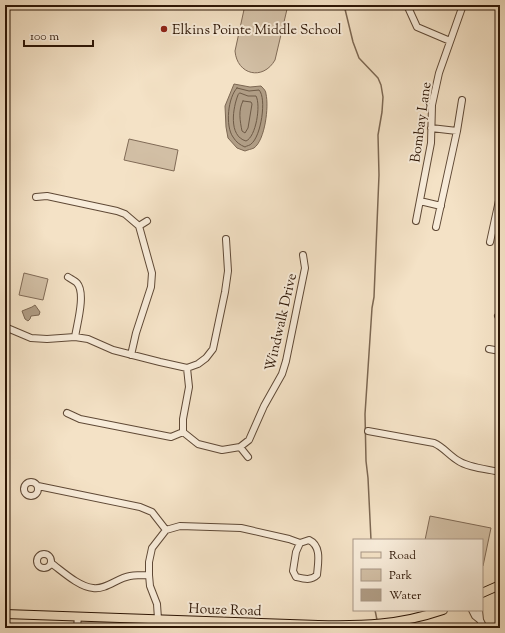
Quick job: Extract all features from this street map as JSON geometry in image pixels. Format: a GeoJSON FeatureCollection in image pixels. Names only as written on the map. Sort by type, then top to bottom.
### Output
{"type":"FeatureCollection","features":[{"type":"Feature","properties":{"kind":"main road"},"geometry":{"type":"LineString","coordinates":[[483,593],[500,585]]}},
{"type":"Feature","properties":{"kind":"main road","name":"Houze Road"},"geometry":{"type":"LineString","coordinates":[[5,614],[158,620],[218,625],[330,627],[390,623],[416,618],[440,611]]}},
{"type":"Feature","properties":{"kind":"street"},"geometry":{"type":"LineString","coordinates":[[407,5],[417,26],[450,41]]}},
{"type":"Feature","properties":{"kind":"street","name":"Bombay Lane"},"geometry":{"type":"LineString","coordinates":[[416,221],[432,142],[432,105],[439,73],[463,5]]}},
{"type":"Feature","properties":{"kind":"street"},"geometry":{"type":"LineString","coordinates":[[436,227],[457,131],[462,100]]}},
{"type":"Feature","properties":{"kind":"street"},"geometry":{"type":"LineString","coordinates":[[432,128],[457,131]]}},
{"type":"Feature","properties":{"kind":"street"},"geometry":{"type":"LineString","coordinates":[[36,197],[47,196],[117,211],[131,218],[139,226],[152,273],[151,287],[136,333],[131,355]]}},
{"type":"Feature","properties":{"kind":"street"},"geometry":{"type":"LineString","coordinates":[[490,242],[500,196]]}},
{"type":"Feature","properties":{"kind":"street"},"geometry":{"type":"LineString","coordinates":[[420,200],[441,206]]}},
{"type":"Feature","properties":{"kind":"street"},"geometry":{"type":"LineString","coordinates":[[139,226],[147,221]]}},
{"type":"Feature","properties":{"kind":"street"},"geometry":{"type":"LineString","coordinates":[[5,327],[31,338],[47,339],[75,337],[88,339],[113,350],[187,368],[198,364],[206,358],[213,349],[227,278],[226,239]]}},
{"type":"Feature","properties":{"kind":"street","name":"Windwalk Drive"},"geometry":{"type":"LineString","coordinates":[[240,447],[249,440],[264,406],[282,374],[286,362],[305,268],[303,255]]}},
{"type":"Feature","properties":{"kind":"street"},"geometry":{"type":"LineString","coordinates":[[68,277],[77,283],[80,290],[81,302],[75,337]]}},
{"type":"Feature","properties":{"kind":"street"},"geometry":{"type":"LineString","coordinates":[[489,349],[500,351]]}},
{"type":"Feature","properties":{"kind":"street"},"geometry":{"type":"LineString","coordinates":[[183,432],[183,419],[189,386],[187,368]]}},
{"type":"Feature","properties":{"kind":"street"},"geometry":{"type":"LineString","coordinates":[[67,413],[80,419],[171,437],[183,432]]}},
{"type":"Feature","properties":{"kind":"street"},"geometry":{"type":"LineString","coordinates":[[368,431],[434,443],[442,447],[456,460],[464,464],[500,472]]}},
{"type":"Feature","properties":{"kind":"street"},"geometry":{"type":"LineString","coordinates":[[183,432],[198,444],[222,450],[240,447],[248,457]]}},
{"type":"Feature","properties":{"kind":"street"},"geometry":{"type":"LineString","coordinates":[[38,486],[140,507],[152,512],[166,530]]}},
{"type":"Feature","properties":{"kind":"street"},"geometry":{"type":"LineString","coordinates":[[158,620],[157,604],[150,586],[149,562],[152,548],[166,530],[180,526],[241,528],[300,543],[309,540],[316,544],[318,550],[317,575],[315,578],[308,580],[296,578],[293,572],[296,552],[300,543]]}},
{"type":"Feature","properties":{"kind":"street"},"geometry":{"type":"LineString","coordinates":[[51,563],[79,583],[91,588],[104,587],[131,575],[149,576]]}},
{"type":"Feature","properties":{"kind":"street"},"geometry":{"type":"LineString","coordinates":[[472,611],[475,616],[480,620]]}},
{"type":"Feature","properties":{"kind":"street"},"geometry":{"type":"LineString","coordinates":[[478,611],[480,620],[484,628]]}},
{"type":"Feature","properties":{"kind":"street"},"geometry":{"type":"LineString","coordinates":[[77,628],[78,616]]}},
{"type":"Feature","properties":{"kind":"green space"},"geometry":{"type":"Polygon","coordinates":[[[245,5],[288,5],[275,60],[270,67],[258,73],[245,70],[240,65],[235,51],[245,5]]]}},
{"type":"Feature","properties":{"kind":"green space"},"geometry":{"type":"Polygon","coordinates":[[[129,139],[178,150],[174,171],[124,160],[129,139]]]}},
{"type":"Feature","properties":{"kind":"green space"},"geometry":{"type":"Polygon","coordinates":[[[24,273],[48,279],[43,300],[19,295],[24,273]]]}},
{"type":"Feature","properties":{"kind":"green space"},"geometry":{"type":"Polygon","coordinates":[[[430,516],[491,528],[483,566],[483,539],[425,539],[430,516]]]}},
{"type":"Feature","properties":{"kind":"water"},"geometry":{"type":"Polygon","coordinates":[[[234,84],[250,87],[261,86],[266,93],[267,107],[261,138],[254,148],[245,151],[237,148],[228,138],[226,127],[225,106],[234,84]]]}},
{"type":"Feature","properties":{"kind":"water"},"geometry":{"type":"Polygon","coordinates":[[[35,305],[40,312],[39,315],[31,316],[28,321],[25,319],[22,311],[35,305]]]}},
{"type":"Feature","properties":{"kind":"waterway"},"geometry":{"type":"LineString","coordinates":[[344,5],[353,42],[359,58],[378,78],[383,97],[378,135],[379,175],[374,297],[365,414],[366,461],[371,539]]}},
{"type":"Feature","properties":{"kind":"waterway"},"geometry":{"type":"LineString","coordinates":[[375,611],[377,620]]}},
{"type":"Feature","properties":{"kind":"place","name":"Elkins Pointe Middle School"},"geometry":{"type":"Point","coordinates":[164,29]}}]}
